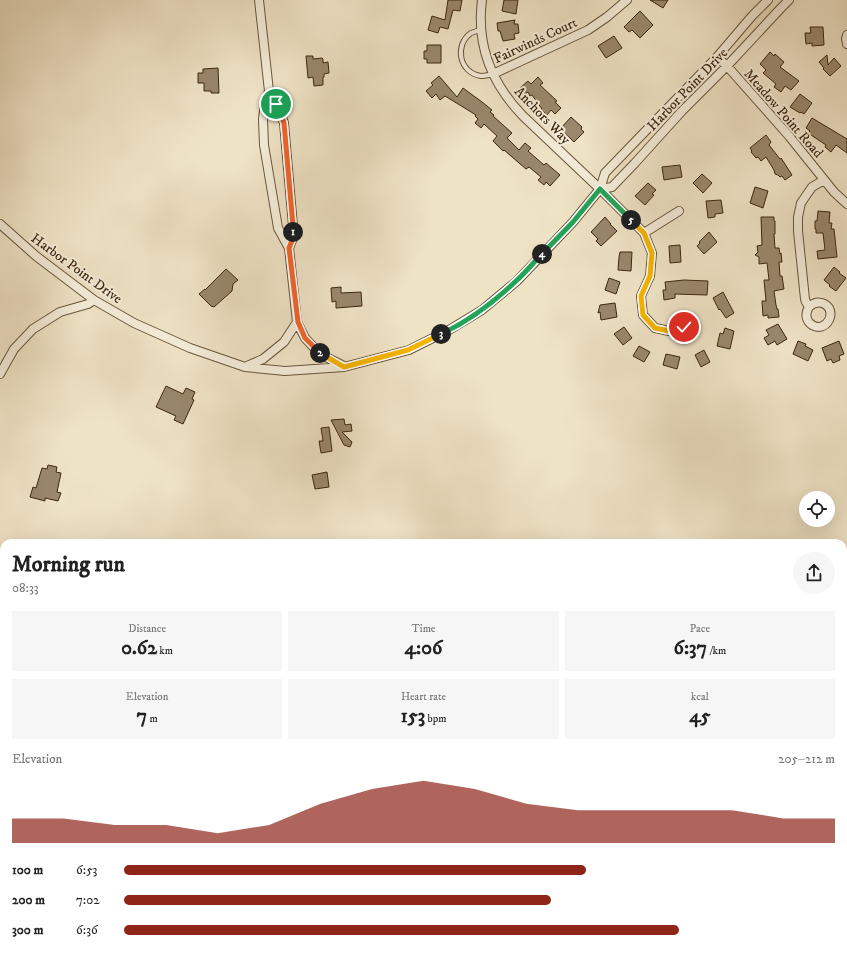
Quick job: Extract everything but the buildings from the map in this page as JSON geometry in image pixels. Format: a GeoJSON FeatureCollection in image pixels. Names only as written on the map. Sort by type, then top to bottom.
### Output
{"type":"FeatureCollection","features":[{"type":"Feature","properties":{"kind":"street"},"geometry":{"type":"LineString","coordinates":[[259,0],[269,91],[284,123],[293,226],[293,238],[289,248]]}},
{"type":"Feature","properties":{"kind":"street","name":"Anchors Way"},"geometry":{"type":"LineString","coordinates":[[482,0],[480,30],[485,54],[493,74],[504,94],[528,122],[600,189],[644,233]]}},
{"type":"Feature","properties":{"kind":"street","name":"Fairwinds Court"},"geometry":{"type":"LineString","coordinates":[[493,74],[588,30],[607,17],[627,0]]}},
{"type":"Feature","properties":{"kind":"street","name":"Harbor Point Drive"},"geometry":{"type":"LineString","coordinates":[[0,224],[36,256],[94,300],[134,323],[190,348],[245,367],[285,371],[344,367],[408,350],[449,330],[482,310],[517,281],[573,222],[600,189],[605,173],[717,57],[752,16],[768,0]]}},
{"type":"Feature","properties":{"kind":"street","name":"Harbor Point Drive"},"geometry":{"type":"LineString","coordinates":[[600,189],[612,187],[682,111],[789,0]]}},
{"type":"Feature","properties":{"kind":"street"},"geometry":{"type":"LineString","coordinates":[[847,35],[847,44]]}},
{"type":"Feature","properties":{"kind":"street","name":"Meadow Point Road"},"geometry":{"type":"LineString","coordinates":[[717,57],[727,66],[789,136],[834,192],[847,204]]}},
{"type":"Feature","properties":{"kind":"street"},"geometry":{"type":"LineString","coordinates":[[269,91],[263,119],[264,145],[278,228],[289,248],[298,322],[305,338],[320,354],[344,367]]}},
{"type":"Feature","properties":{"kind":"street"},"geometry":{"type":"LineString","coordinates":[[810,307],[805,299],[798,232],[798,217],[801,203],[812,187],[824,180]]}},
{"type":"Feature","properties":{"kind":"street"},"geometry":{"type":"LineString","coordinates":[[679,212],[644,233],[652,253],[650,276],[641,296],[643,315],[655,328],[669,331],[684,327]]}},
{"type":"Feature","properties":{"kind":"street"},"geometry":{"type":"LineString","coordinates":[[0,374],[14,349],[33,329],[60,312],[88,304],[94,300]]}},
{"type":"Feature","properties":{"kind":"street"},"geometry":{"type":"LineString","coordinates":[[245,367],[263,359],[284,342],[298,322]]}},
{"type":"Feature","properties":{"kind":"lane"},"geometry":{"type":"LineString","coordinates":[[480,30],[471,34],[462,45],[460,53],[462,62],[467,69],[474,74],[481,76],[493,74]]}},
{"type":"Feature","properties":{"kind":"route"},"geometry":{"type":"LineString","coordinates":[[276,104],[284,123],[293,226],[293,238],[289,248],[298,322],[305,338],[320,354],[344,367],[408,350],[449,330],[482,310],[517,281],[573,222],[600,189],[644,233],[652,253],[650,276],[641,296],[643,315],[655,328],[669,331],[684,327]]}}]}
